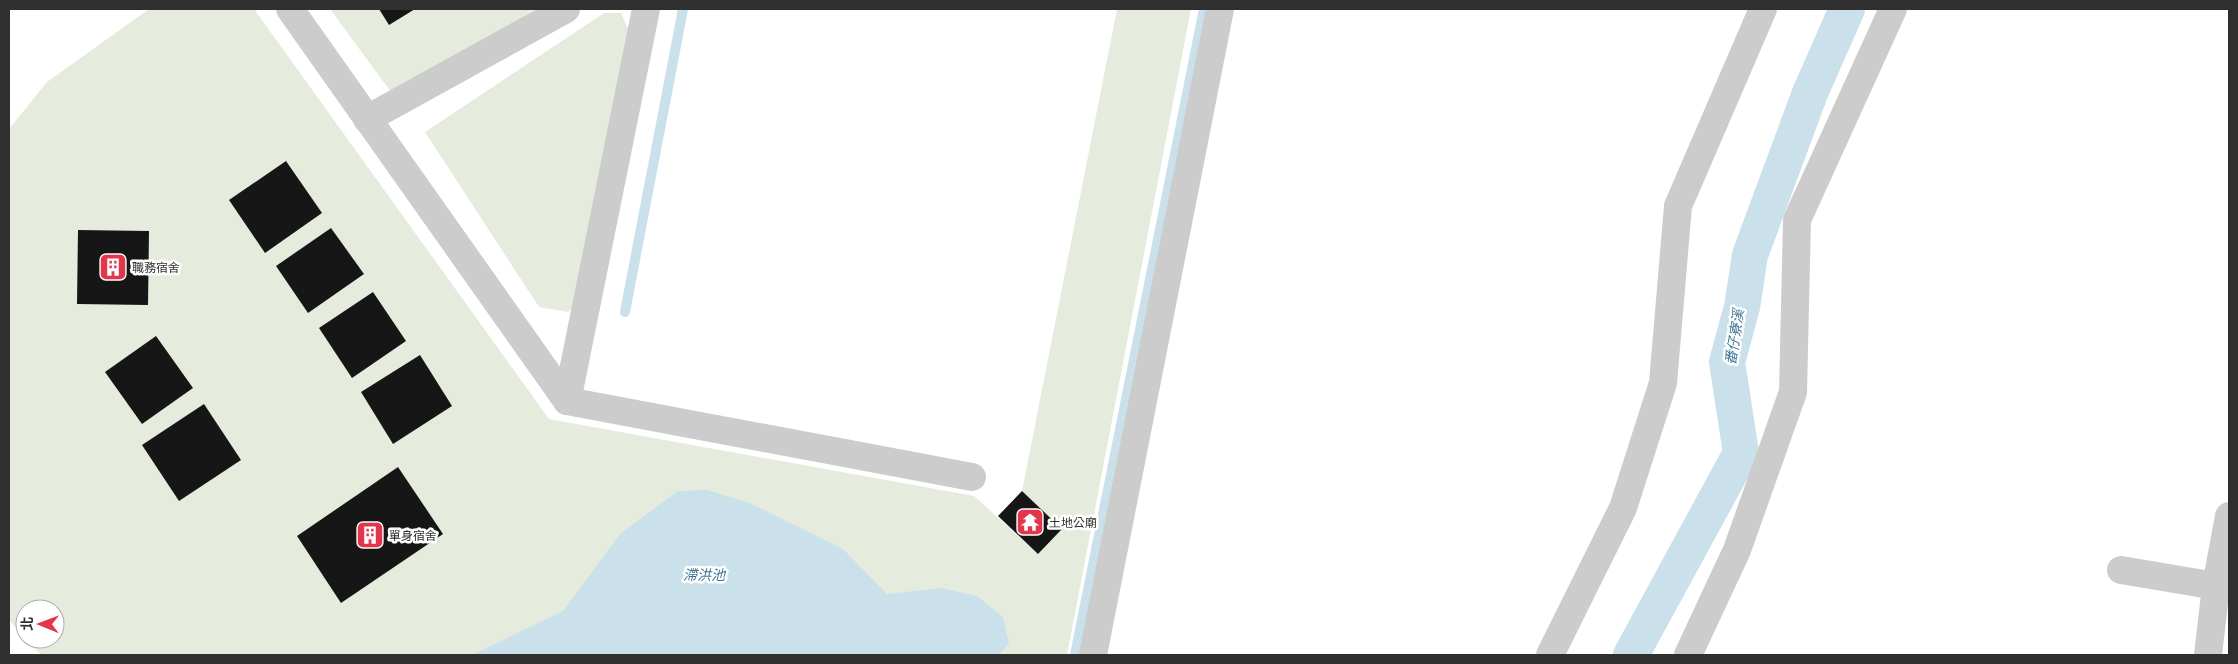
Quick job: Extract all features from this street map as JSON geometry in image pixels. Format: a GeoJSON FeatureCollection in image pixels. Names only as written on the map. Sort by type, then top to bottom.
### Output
{"type":"FeatureCollection","features":[{"type":"Feature","properties":{"kind":"street"},"geometry":{"type":"LineString","coordinates":[[290,9],[567,401],[972,477]]}},
{"type":"Feature","properties":{"kind":"street"},"geometry":{"type":"LineString","coordinates":[[368,119],[566,9]]}},
{"type":"Feature","properties":{"kind":"street"},"geometry":{"type":"LineString","coordinates":[[567,401],[646,9]]}},
{"type":"Feature","properties":{"kind":"street"},"geometry":{"type":"LineString","coordinates":[[1093,655],[1220,9]]}},
{"type":"Feature","properties":{"kind":"street"},"geometry":{"type":"LineString","coordinates":[[1550,655],[1623,508],[1663,383],[1678,206],[1763,9]]}},
{"type":"Feature","properties":{"kind":"street"},"geometry":{"type":"LineString","coordinates":[[1688,655],[1737,550],[1793,392],[1797,220],[1893,9]]}},
{"type":"Feature","properties":{"kind":"street"},"geometry":{"type":"LineString","coordinates":[[2208,655],[2216,586],[2229,516]]}},
{"type":"Feature","properties":{"kind":"street"},"geometry":{"type":"LineString","coordinates":[[2121,570],[2216,586]]}},
{"type":"Feature","properties":{"kind":"green space"},"geometry":{"type":"Polygon","coordinates":[[[149,9],[254,9],[549,419],[974,496],[1038,554],[1062,529],[1022,491],[1117,9],[1191,9],[1067,655],[41,655],[35,649],[65,649],[65,599],[15,599],[15,627],[9,620],[9,129],[47,82],[149,9]]]}},
{"type":"Feature","properties":{"kind":"green space"},"geometry":{"type":"Polygon","coordinates":[[[330,9],[535,9],[396,99],[330,9]]]}},
{"type":"Feature","properties":{"kind":"green space"},"geometry":{"type":"Polygon","coordinates":[[[604,13],[621,13],[630,33],[589,291],[568,312],[539,307],[425,132],[604,13]]]}},
{"type":"Feature","properties":{"kind":"water","name":"滯洪池"},"geometry":{"type":"Polygon","coordinates":[[[707,490],[750,503],[843,549],[887,594],[941,588],[977,596],[1003,617],[1009,643],[999,655],[472,655],[563,611],[620,534],[678,491],[707,490]]]}},
{"type":"Feature","properties":{"kind":"building"},"geometry":{"type":"Polygon","coordinates":[[[379,9],[415,9],[389,25],[379,9]]]}},
{"type":"Feature","properties":{"kind":"building"},"geometry":{"type":"Polygon","coordinates":[[[286,161],[322,213],[265,253],[229,200],[286,161]]]}},
{"type":"Feature","properties":{"kind":"building"},"geometry":{"type":"Polygon","coordinates":[[[331,228],[364,274],[308,313],[276,266],[331,228]]]}},
{"type":"Feature","properties":{"kind":"building","name":"職務宿舍"},"geometry":{"type":"Polygon","coordinates":[[[78,230],[149,231],[148,305],[77,304],[78,230]]]}},
{"type":"Feature","properties":{"kind":"building"},"geometry":{"type":"Polygon","coordinates":[[[373,292],[406,341],[352,378],[319,328],[373,292]]]}},
{"type":"Feature","properties":{"kind":"building"},"geometry":{"type":"Polygon","coordinates":[[[156,336],[193,388],[142,424],[105,372],[156,336]]]}},
{"type":"Feature","properties":{"kind":"building"},"geometry":{"type":"Polygon","coordinates":[[[420,355],[452,406],[393,444],[361,392],[420,355]]]}},
{"type":"Feature","properties":{"kind":"building"},"geometry":{"type":"Polygon","coordinates":[[[204,404],[241,460],[179,501],[142,445],[204,404]]]}},
{"type":"Feature","properties":{"kind":"building","name":"單身宿舍"},"geometry":{"type":"Polygon","coordinates":[[[398,467],[443,534],[341,603],[297,536],[398,467]]]}},
{"type":"Feature","properties":{"kind":"building","name":"土地公廟"},"geometry":{"type":"Polygon","coordinates":[[[1022,491],[1062,529],[1038,554],[998,516],[1022,491]]]}},
{"type":"Feature","properties":{"kind":"waterway"},"geometry":{"type":"LineString","coordinates":[[625,312],[683,9]]}},
{"type":"Feature","properties":{"kind":"waterway"},"geometry":{"type":"LineString","coordinates":[[1075,655],[1204,9]]}},
{"type":"Feature","properties":{"kind":"waterway","name":"番仔寮溪"},"geometry":{"type":"LineString","coordinates":[[1631,655],[1741,453],[1727,362],[1742,307],[1750,255],[1810,93],[1847,9]]}},
{"type":"Feature","properties":{"kind":"place","name":"職務宿舍"},"geometry":{"type":"Point","coordinates":[113,267]}},
{"type":"Feature","properties":{"kind":"place","name":"土地公廟"},"geometry":{"type":"Point","coordinates":[1030,522]}},
{"type":"Feature","properties":{"kind":"place","name":"單身宿舍"},"geometry":{"type":"Point","coordinates":[370,535]}}]}
